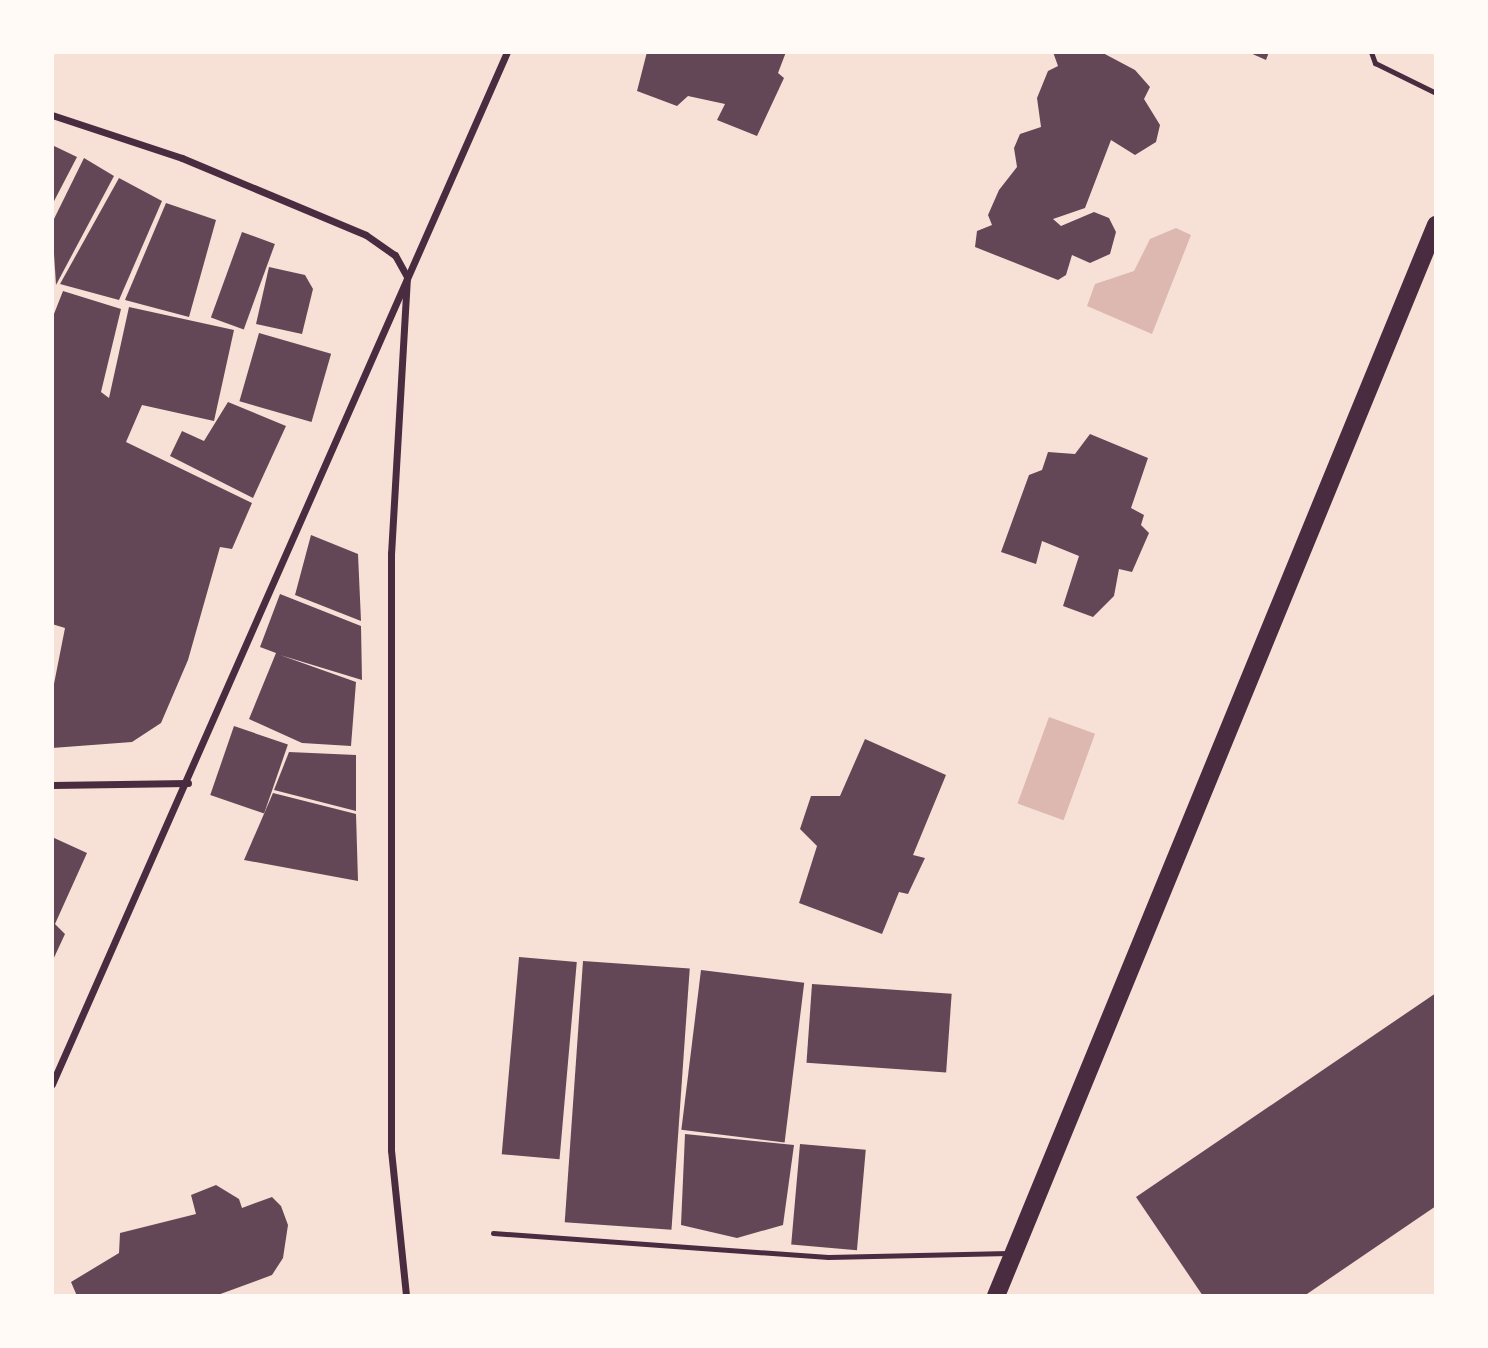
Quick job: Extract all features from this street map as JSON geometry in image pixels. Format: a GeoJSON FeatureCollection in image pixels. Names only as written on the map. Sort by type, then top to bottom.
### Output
{"type":"FeatureCollection","features":[{"type":"Feature","properties":{"kind":"main road"},"geometry":{"type":"LineString","coordinates":[[996,1296],[1436,225]]}},
{"type":"Feature","properties":{"kind":"street"},"geometry":{"type":"LineString","coordinates":[[52,1084],[188,783],[407,276],[508,52]]}},
{"type":"Feature","properties":{"kind":"street"},"geometry":{"type":"LineString","coordinates":[[52,114],[182,158],[366,235],[395,255],[407,276],[391,554],[391,1164],[406,1296]]}},
{"type":"Feature","properties":{"kind":"street"},"geometry":{"type":"LineString","coordinates":[[52,785],[188,783]]}},
{"type":"Feature","properties":{"kind":"lane"},"geometry":{"type":"LineString","coordinates":[[1371,52],[1375,63],[1436,93]]}},
{"type":"Feature","properties":{"kind":"lane"},"geometry":{"type":"LineString","coordinates":[[493,1233],[828,1257],[1012,1253]]}},
{"type":"Feature","properties":{"kind":"shaded area"},"geometry":{"type":"Polygon","coordinates":[[[1176,228],[1191,235],[1152,334],[1087,306],[1095,284],[1134,271],[1150,239],[1176,228]]]}},
{"type":"Feature","properties":{"kind":"shaded area"},"geometry":{"type":"Polygon","coordinates":[[[1049,717],[1095,734],[1064,820],[1018,803],[1049,717]]]}},
{"type":"Feature","properties":{"kind":"building"},"geometry":{"type":"Polygon","coordinates":[[[647,52],[786,52],[778,73],[784,78],[757,136],[717,120],[725,104],[688,96],[677,106],[637,91],[647,52]]]}},
{"type":"Feature","properties":{"kind":"building"},"geometry":{"type":"Polygon","coordinates":[[[1053,52],[1101,52],[1135,70],[1150,87],[1144,99],[1160,125],[1156,142],[1135,155],[1111,140],[1085,208],[1053,219],[1061,226],[1094,212],[1109,218],[1116,232],[1110,254],[1090,263],[1072,255],[1066,275],[1058,280],[975,247],[977,231],[992,225],[988,215],[999,190],[1017,167],[1014,148],[1020,134],[1041,127],[1037,98],[1048,71],[1058,66],[1053,52]]]}},
{"type":"Feature","properties":{"kind":"building"},"geometry":{"type":"Polygon","coordinates":[[[1248,52],[1269,52],[1266,60],[1248,52]]]}},
{"type":"Feature","properties":{"kind":"building"},"geometry":{"type":"Polygon","coordinates":[[[52,145],[77,157],[52,205],[52,145]]]}},
{"type":"Feature","properties":{"kind":"building"},"geometry":{"type":"Polygon","coordinates":[[[84,158],[114,176],[56,285],[52,223],[84,158]]]}},
{"type":"Feature","properties":{"kind":"building"},"geometry":{"type":"Polygon","coordinates":[[[119,178],[162,201],[119,300],[60,284],[119,178]]]}},
{"type":"Feature","properties":{"kind":"building"},"geometry":{"type":"Polygon","coordinates":[[[166,203],[216,220],[189,317],[125,300],[166,203]]]}},
{"type":"Feature","properties":{"kind":"building"},"geometry":{"type":"Polygon","coordinates":[[[242,232],[275,244],[244,329],[211,318],[242,232]]]}},
{"type":"Feature","properties":{"kind":"building"},"geometry":{"type":"Polygon","coordinates":[[[269,267],[305,275],[313,289],[302,334],[256,324],[269,267]]]}},
{"type":"Feature","properties":{"kind":"building"},"geometry":{"type":"Polygon","coordinates":[[[63,291],[121,309],[101,392],[109,398],[129,307],[234,330],[214,421],[142,405],[126,442],[252,503],[232,549],[220,547],[188,660],[161,723],[132,742],[52,748],[52,694],[65,628],[52,624],[52,319],[63,291]]]}},
{"type":"Feature","properties":{"kind":"building"},"geometry":{"type":"Polygon","coordinates":[[[259,333],[331,354],[312,422],[239,401],[259,333]]]}},
{"type":"Feature","properties":{"kind":"building"},"geometry":{"type":"Polygon","coordinates":[[[228,402],[286,426],[253,498],[170,456],[182,431],[204,441],[228,402]]]}},
{"type":"Feature","properties":{"kind":"building"},"geometry":{"type":"Polygon","coordinates":[[[1090,434],[1148,458],[1131,508],[1144,515],[1141,525],[1149,533],[1132,572],[1119,569],[1114,596],[1093,617],[1063,606],[1079,556],[1042,541],[1036,564],[1001,552],[1029,475],[1042,470],[1048,452],[1075,454],[1090,434]]]}},
{"type":"Feature","properties":{"kind":"building"},"geometry":{"type":"Polygon","coordinates":[[[311,535],[358,554],[361,621],[295,595],[311,535]]]}},
{"type":"Feature","properties":{"kind":"building"},"geometry":{"type":"Polygon","coordinates":[[[280,594],[361,626],[362,680],[280,655],[356,682],[351,746],[302,743],[249,719],[276,653],[260,647],[280,594]]]}},
{"type":"Feature","properties":{"kind":"building"},"geometry":{"type":"Polygon","coordinates":[[[234,726],[288,745],[264,814],[210,795],[234,726]]]}},
{"type":"Feature","properties":{"kind":"building"},"geometry":{"type":"Polygon","coordinates":[[[865,739],[946,775],[913,855],[925,858],[908,894],[899,892],[882,934],[799,903],[817,846],[800,829],[811,796],[840,796],[865,739]]]}},
{"type":"Feature","properties":{"kind":"building"},"geometry":{"type":"Polygon","coordinates":[[[289,752],[356,755],[356,811],[274,790],[289,752]]]}},
{"type":"Feature","properties":{"kind":"building"},"geometry":{"type":"Polygon","coordinates":[[[273,793],[356,814],[358,881],[244,860],[273,793]]]}},
{"type":"Feature","properties":{"kind":"building"},"geometry":{"type":"Polygon","coordinates":[[[52,837],[87,853],[55,924],[65,934],[52,962],[52,837]]]}},
{"type":"Feature","properties":{"kind":"building"},"geometry":{"type":"Polygon","coordinates":[[[519,957],[577,962],[560,1159],[502,1154],[519,957]]]}},
{"type":"Feature","properties":{"kind":"building"},"geometry":{"type":"Polygon","coordinates":[[[583,961],[690,968],[671,1230],[565,1222],[583,961]]]}},
{"type":"Feature","properties":{"kind":"building"},"geometry":{"type":"Polygon","coordinates":[[[701,970],[804,983],[785,1142],[681,1130],[701,970]]]}},
{"type":"Feature","properties":{"kind":"building"},"geometry":{"type":"Polygon","coordinates":[[[812,984],[952,994],[946,1073],[806,1063],[812,984]]]}},
{"type":"Feature","properties":{"kind":"building"},"geometry":{"type":"Polygon","coordinates":[[[1436,993],[1436,1206],[1304,1296],[1203,1296],[1136,1197],[1436,993]]]}},
{"type":"Feature","properties":{"kind":"building"},"geometry":{"type":"Polygon","coordinates":[[[685,1134],[794,1145],[783,1225],[737,1238],[681,1225],[685,1134]]]}},
{"type":"Feature","properties":{"kind":"building"},"geometry":{"type":"Polygon","coordinates":[[[800,1144],[866,1150],[857,1250],[791,1245],[800,1144]]]}},
{"type":"Feature","properties":{"kind":"building"},"geometry":{"type":"Polygon","coordinates":[[[216,1185],[239,1199],[242,1208],[272,1197],[281,1206],[288,1225],[283,1258],[272,1275],[215,1296],[77,1296],[71,1282],[119,1253],[120,1233],[196,1214],[191,1195],[216,1185]]]}}]}
